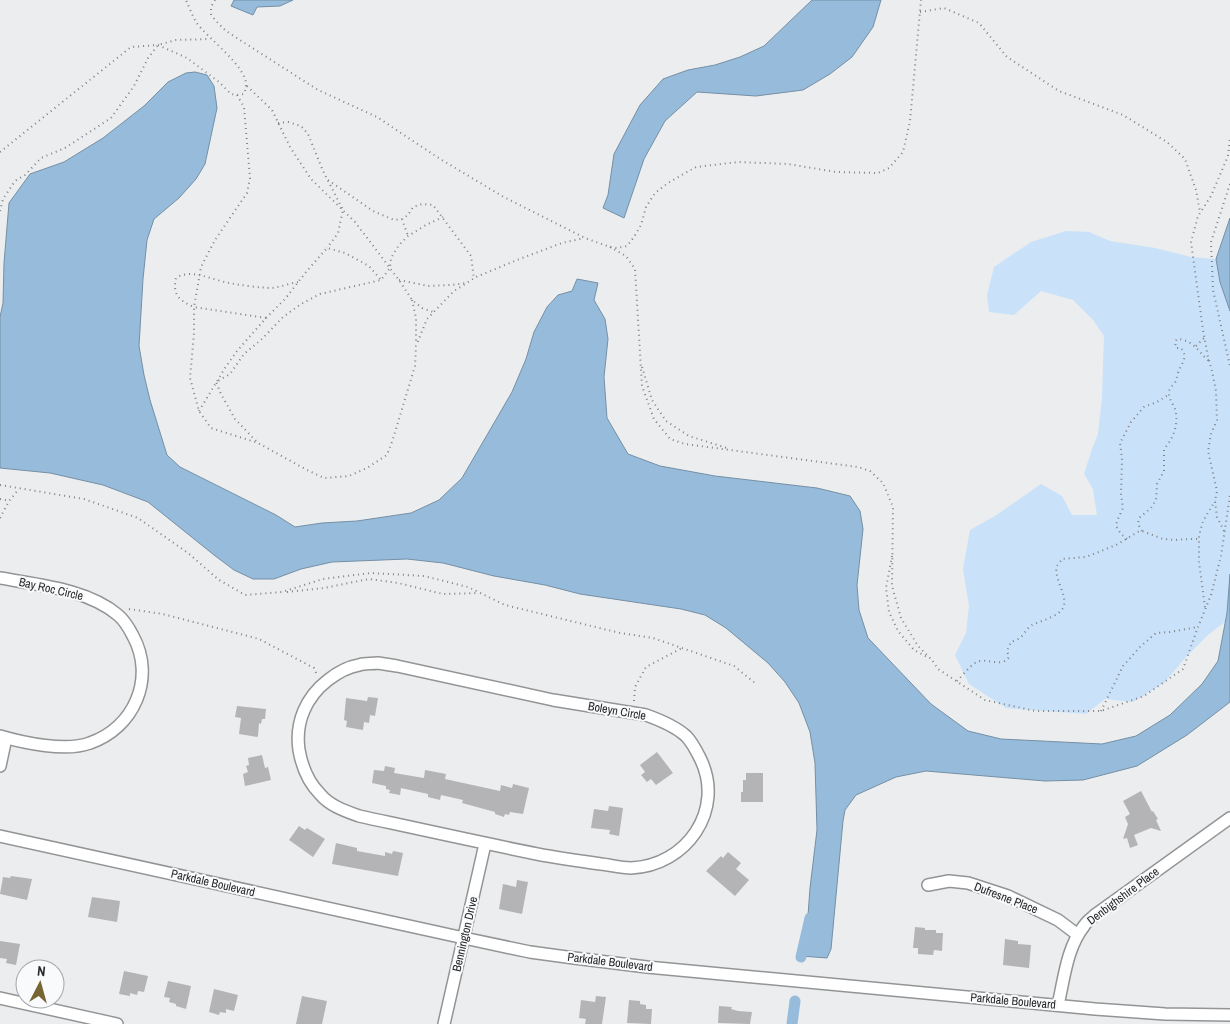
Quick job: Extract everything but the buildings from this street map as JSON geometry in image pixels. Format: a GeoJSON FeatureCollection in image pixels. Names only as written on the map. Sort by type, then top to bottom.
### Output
{"type":"FeatureCollection","features":[{"type":"Feature","properties":{"kind":"street","name":"Bay Roc Circle"},"geometry":{"type":"LineString","coordinates":[[0,578],[78,594],[92,599],[117,614],[126,623],[137,643],[142,659],[143,672],[138,699],[132,711],[120,726],[90,744],[72,747],[54,746],[3,737]]}},
{"type":"Feature","properties":{"kind":"street","name":"Boleyn Circle"},"geometry":{"type":"LineString","coordinates":[[378,663],[397,666],[553,700],[634,713],[659,720],[685,736],[696,749],[707,776],[707,806],[696,832],[685,846],[670,857],[644,866],[629,868],[566,859],[485,844],[345,812],[320,796],[310,783],[300,758],[298,731],[307,703],[322,684],[337,673],[360,664],[378,663]]}},
{"type":"Feature","properties":{"kind":"street"},"geometry":{"type":"LineString","coordinates":[[0,766],[3,737]]}},
{"type":"Feature","properties":{"kind":"street","name":"Denbighshire Place"},"geometry":{"type":"LineString","coordinates":[[1058,1005],[1069,957],[1085,924],[1096,914],[1230,818]]}},
{"type":"Feature","properties":{"kind":"street","name":"Parkdale Boulevard"},"geometry":{"type":"LineString","coordinates":[[0,836],[530,952],[638,966],[957,997],[1156,1013],[1230,1015]]}},
{"type":"Feature","properties":{"kind":"street","name":"Bennington Drive"},"geometry":{"type":"LineString","coordinates":[[444,1024],[485,844]]}},
{"type":"Feature","properties":{"kind":"street","name":"Dufresne Place"},"geometry":{"type":"LineString","coordinates":[[928,885],[949,881],[968,883],[1008,896],[1058,920],[1078,935]]}},
{"type":"Feature","properties":{"kind":"street"},"geometry":{"type":"LineString","coordinates":[[0,998],[117,1024]]}},
{"type":"Feature","properties":{"kind":"path"},"geometry":{"type":"LineString","coordinates":[[158,45],[187,58],[219,82],[231,94],[244,94],[246,86],[244,77],[237,64],[195,21],[186,0]]}},
{"type":"Feature","properties":{"kind":"path"},"geometry":{"type":"LineString","coordinates":[[215,0],[211,7],[211,14],[215,20],[226,31],[263,56],[318,90],[377,117],[437,157],[502,196],[585,238],[610,247],[626,256],[635,269],[642,386],[654,419],[670,439],[686,444],[858,468],[870,472],[883,483],[894,507],[892,586],[902,618],[918,646],[938,668],[985,700],[1034,711],[1101,711],[1144,696],[1183,669],[1211,595],[1222,556],[1230,495]]}},
{"type":"Feature","properties":{"kind":"path"},"geometry":{"type":"LineString","coordinates":[[610,247],[627,246],[641,225],[646,207],[655,193],[696,167],[738,162],[788,164],[836,172],[878,173],[889,168],[903,152],[910,122],[921,0]]}},
{"type":"Feature","properties":{"kind":"path"},"geometry":{"type":"LineString","coordinates":[[920,12],[944,8],[978,24],[1008,56],[1059,91],[1123,115],[1167,142],[1184,159],[1196,190],[1200,212]]}},
{"type":"Feature","properties":{"kind":"path"},"geometry":{"type":"LineString","coordinates":[[0,152],[131,47],[158,45],[176,40],[211,39]]}},
{"type":"Feature","properties":{"kind":"path"},"geometry":{"type":"LineString","coordinates":[[0,211],[3,200],[15,181],[25,175],[42,158],[65,148],[111,118],[134,86],[148,58],[158,45]]}},
{"type":"Feature","properties":{"kind":"path"},"geometry":{"type":"LineString","coordinates":[[246,86],[272,110],[290,147],[311,179],[355,222],[412,300],[422,308],[433,312]]}},
{"type":"Feature","properties":{"kind":"path"},"geometry":{"type":"LineString","coordinates":[[237,95],[244,107],[250,178],[247,194],[215,240],[201,267],[194,307],[190,378],[199,411],[211,428],[258,443],[324,478],[349,476],[367,468],[387,455],[415,366],[416,318],[412,300]]}},
{"type":"Feature","properties":{"kind":"path"},"geometry":{"type":"LineString","coordinates":[[199,411],[237,350],[285,299],[338,233],[343,210],[308,134],[301,126],[288,122],[278,122]]}},
{"type":"Feature","properties":{"kind":"path"},"geometry":{"type":"LineString","coordinates":[[1225,531],[1217,517],[1215,501],[1217,491],[1208,451],[1216,420],[1216,391],[1204,338],[1192,242],[1198,216],[1211,196],[1228,156],[1230,138]]}},
{"type":"Feature","properties":{"kind":"path"},"geometry":{"type":"LineString","coordinates":[[328,180],[373,211],[394,220],[402,219],[408,215],[413,207],[422,204],[433,205],[471,256],[474,279]]}},
{"type":"Feature","properties":{"kind":"path"},"geometry":{"type":"LineString","coordinates":[[1230,184],[1211,242],[1213,290],[1230,366]]}},
{"type":"Feature","properties":{"kind":"path"},"geometry":{"type":"LineString","coordinates":[[216,382],[230,374],[244,354],[264,338],[283,317],[301,304],[320,294],[381,280],[390,268],[391,258],[399,245],[408,236],[443,217]]}},
{"type":"Feature","properties":{"kind":"path"},"geometry":{"type":"LineString","coordinates":[[402,219],[408,236]]}},
{"type":"Feature","properties":{"kind":"path"},"geometry":{"type":"LineString","coordinates":[[416,346],[427,319],[454,291],[468,282],[517,260],[562,243],[585,238]]}},
{"type":"Feature","properties":{"kind":"path"},"geometry":{"type":"LineString","coordinates":[[327,248],[345,253],[369,266],[381,280]]}},
{"type":"Feature","properties":{"kind":"path"},"geometry":{"type":"LineString","coordinates":[[266,318],[194,307],[176,294],[174,286],[176,278],[186,275],[199,275],[228,283],[271,288],[299,282]]}},
{"type":"Feature","properties":{"kind":"path"},"geometry":{"type":"LineString","coordinates":[[399,280],[428,286],[468,282]]}},
{"type":"Feature","properties":{"kind":"path"},"geometry":{"type":"LineString","coordinates":[[1127,539],[1116,526],[1123,508],[1120,443],[1131,422],[1144,408],[1168,394],[1171,385],[1176,381],[1185,358],[1181,348],[1176,348],[1175,342],[1177,338],[1196,346],[1209,361]]}},
{"type":"Feature","properties":{"kind":"path"},"geometry":{"type":"LineString","coordinates":[[1196,346],[1204,338]]}},
{"type":"Feature","properties":{"kind":"path"},"geometry":{"type":"LineString","coordinates":[[641,362],[652,400],[666,421],[688,436],[733,450]]}},
{"type":"Feature","properties":{"kind":"path"},"geometry":{"type":"LineString","coordinates":[[216,382],[235,419],[258,443]]}},
{"type":"Feature","properties":{"kind":"path"},"geometry":{"type":"LineString","coordinates":[[1168,394],[1175,410],[1174,432],[1171,442],[1164,449],[1164,471],[1157,484],[1156,500],[1151,508],[1139,518],[1138,524],[1142,531],[1163,539],[1199,540]]}},
{"type":"Feature","properties":{"kind":"path"},"geometry":{"type":"LineString","coordinates":[[0,485],[84,499],[138,518],[188,553],[219,580],[244,595],[324,588],[369,579],[398,583],[443,594],[480,593]]}},
{"type":"Feature","properties":{"kind":"path"},"geometry":{"type":"LineString","coordinates":[[0,518],[9,501],[20,488]]}},
{"type":"Feature","properties":{"kind":"path"},"geometry":{"type":"LineString","coordinates":[[0,499],[9,501]]}},
{"type":"Feature","properties":{"kind":"path"},"geometry":{"type":"LineString","coordinates":[[1205,608],[1199,562],[1198,536],[1203,521],[1215,501]]}},
{"type":"Feature","properties":{"kind":"path"},"geometry":{"type":"LineString","coordinates":[[957,681],[976,662],[983,660],[1002,663],[1007,660],[1009,657],[1008,646],[1011,642],[1020,638],[1032,625],[1043,622],[1061,611],[1064,607],[1064,601],[1057,565],[1062,560],[1086,556],[1116,545],[1142,531]]}},
{"type":"Feature","properties":{"kind":"path"},"geometry":{"type":"LineString","coordinates":[[893,548],[886,588],[889,612],[898,632],[914,650],[932,660]]}},
{"type":"Feature","properties":{"kind":"path"},"geometry":{"type":"LineString","coordinates":[[282,592],[323,579],[371,573],[424,576],[468,587],[505,605],[620,633],[653,638],[734,666],[755,683]]}},
{"type":"Feature","properties":{"kind":"path"},"geometry":{"type":"LineString","coordinates":[[124,609],[163,614],[259,639],[314,668],[322,684]]}},
{"type":"Feature","properties":{"kind":"path"},"geometry":{"type":"LineString","coordinates":[[1101,711],[1122,666],[1156,633],[1198,627]]}},
{"type":"Feature","properties":{"kind":"path"},"geometry":{"type":"LineString","coordinates":[[634,713],[635,687],[646,668],[682,648]]}},
{"type":"Feature","properties":{"kind":"shaded area"},"geometry":{"type":"Polygon","coordinates":[[[234,0],[293,0],[280,6],[257,7],[253,15],[231,6],[234,0]]]}},
{"type":"Feature","properties":{"kind":"shaded area"},"geometry":{"type":"Polygon","coordinates":[[[812,0],[881,0],[873,27],[852,57],[830,74],[803,90],[756,96],[697,92],[665,121],[644,159],[624,218],[603,208],[608,195],[614,154],[640,105],[663,79],[688,70],[715,65],[740,57],[764,46],[812,0]]]}},
{"type":"Feature","properties":{"kind":"shaded area"},"geometry":{"type":"Polygon","coordinates":[[[195,72],[207,75],[214,86],[217,108],[205,164],[196,179],[179,198],[154,219],[147,240],[139,346],[150,400],[167,455],[180,467],[276,515],[295,527],[411,513],[439,500],[462,478],[512,392],[526,359],[534,332],[547,307],[558,295],[572,291],[577,279],[598,283],[594,300],[605,319],[608,339],[604,377],[607,418],[628,454],[660,466],[715,476],[817,488],[850,496],[860,511],[863,529],[857,585],[859,610],[868,638],[931,704],[968,731],[1001,739],[1102,744],[1136,736],[1170,715],[1202,684],[1218,661],[1227,613],[1230,574],[1230,702],[1187,735],[1137,766],[1083,780],[1045,781],[926,771],[896,777],[856,795],[845,810],[843,821],[831,949],[827,958],[801,956],[806,943],[817,830],[815,763],[810,732],[799,703],[785,682],[768,663],[726,628],[705,615],[681,609],[580,594],[443,563],[407,559],[332,562],[301,569],[274,579],[253,579],[234,570],[148,502],[103,485],[50,473],[0,468],[0,317],[3,303],[9,203],[30,174],[64,162],[103,138],[144,106],[168,82],[186,73],[195,72]]]}},
{"type":"Feature","properties":{"kind":"shaded area"},"geometry":{"type":"Polygon","coordinates":[[[1230,218],[1230,311],[1220,282],[1216,259],[1230,218]]]}},
{"type":"Feature","properties":{"kind":"shaded area"},"geometry":{"type":"Polygon","coordinates":[[[1066,231],[1089,232],[1110,241],[1155,248],[1191,257],[1216,259],[1220,282],[1230,311],[1230,574],[1225,622],[1209,634],[1185,658],[1165,682],[1133,702],[1105,699],[1086,714],[1006,708],[969,684],[955,655],[966,633],[969,606],[963,569],[970,530],[995,516],[1041,484],[1062,496],[1072,515],[1097,515],[1093,489],[1084,474],[1098,434],[1102,397],[1104,336],[1094,321],[1073,300],[1041,291],[1014,315],[989,312],[987,295],[994,267],[1031,242],[1066,231]]]}},
{"type":"Feature","properties":{"kind":"waterway"},"geometry":{"type":"LineString","coordinates":[[801,957],[810,918]]}},
{"type":"Feature","properties":{"kind":"waterway"},"geometry":{"type":"LineString","coordinates":[[792,1024],[795,1001]]}}]}
